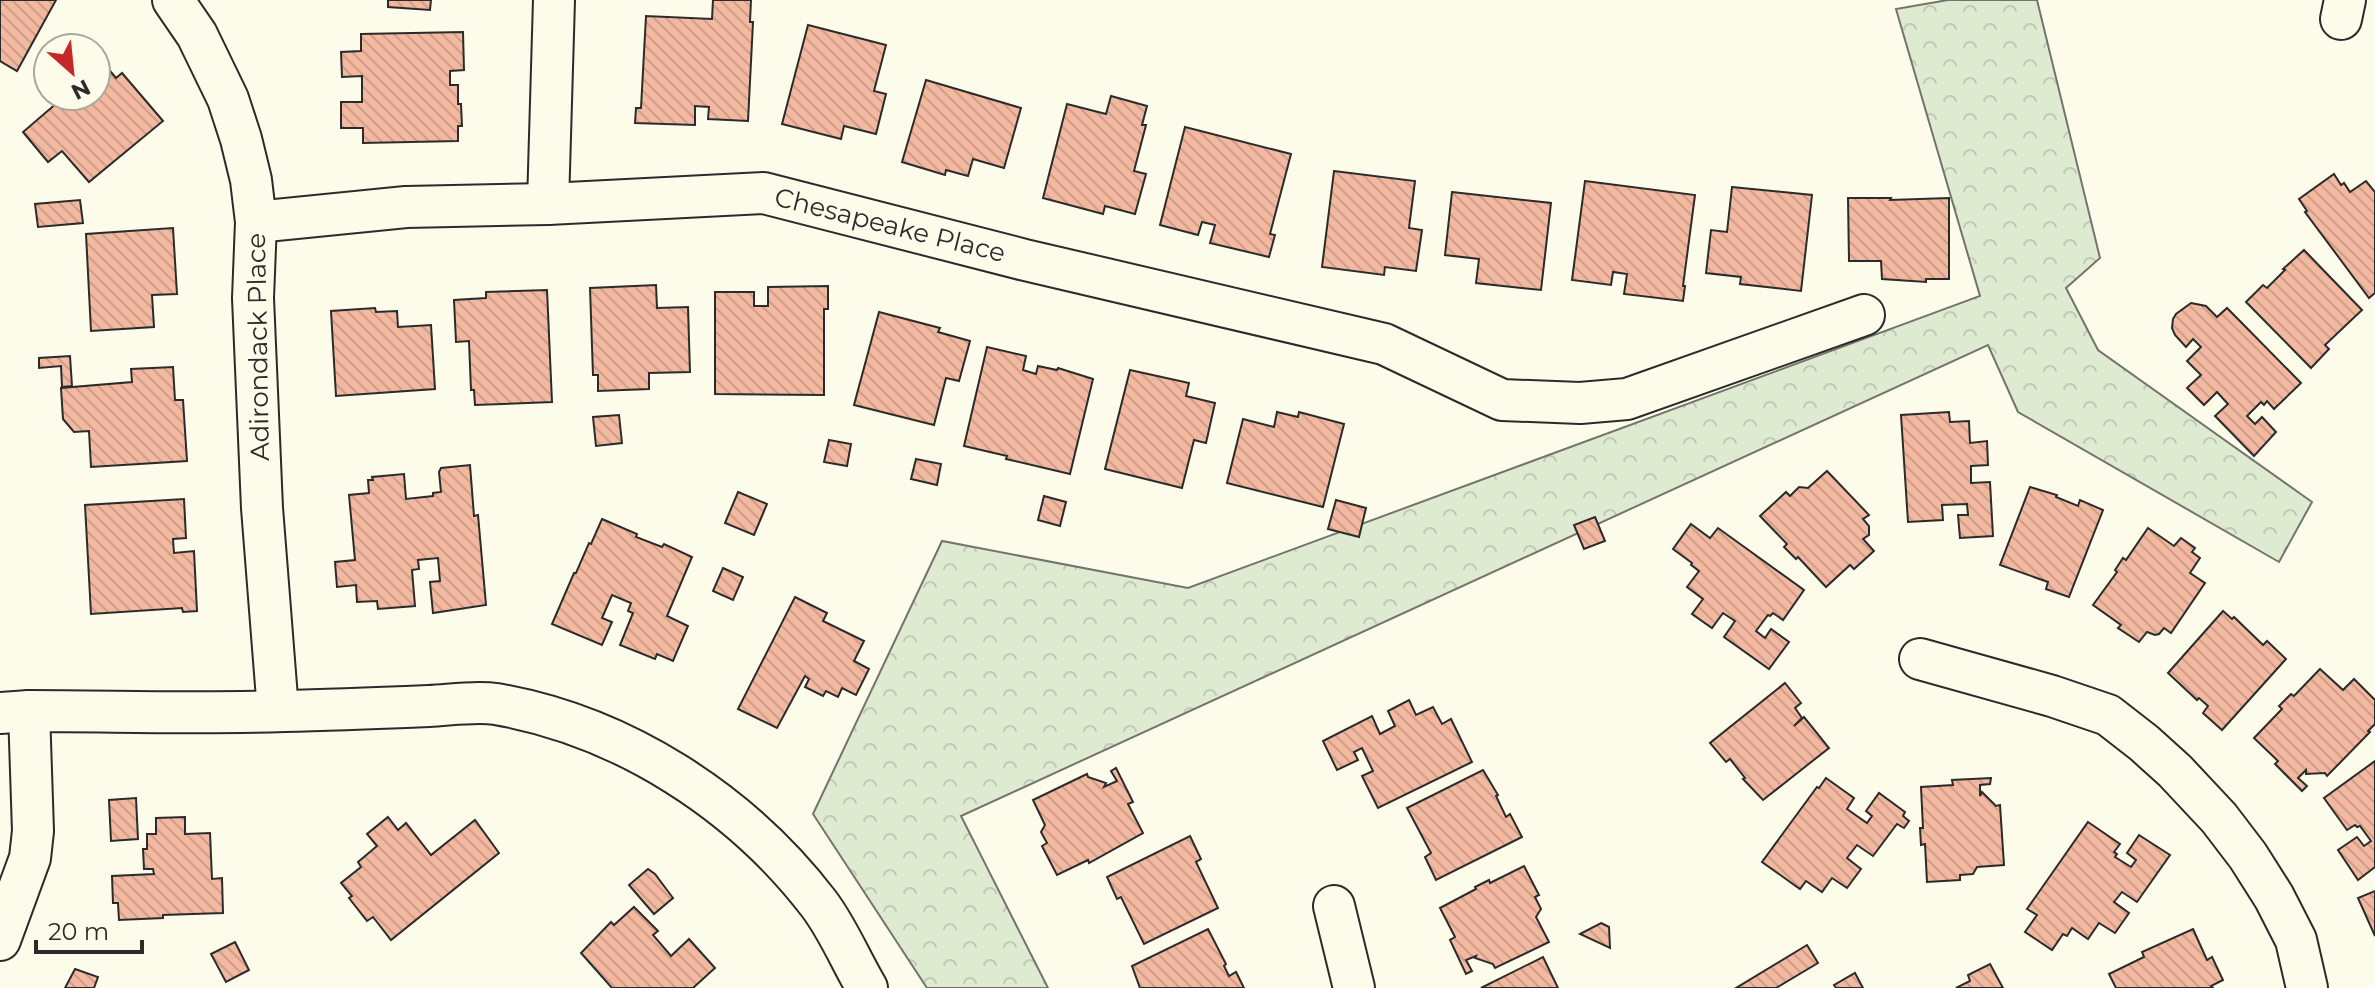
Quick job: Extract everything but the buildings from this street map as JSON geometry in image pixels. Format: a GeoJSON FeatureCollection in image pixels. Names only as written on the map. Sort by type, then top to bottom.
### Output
{"type":"FeatureCollection","features":[{"type":"Feature","properties":{"kind":"street","name":"Adirondack Place"},"geometry":{"type":"LineString","coordinates":[[173,0],[197,35],[228,99],[244,153],[256,222],[253,298],[262,508],[278,711]]}},
{"type":"Feature","properties":{"kind":"street"},"geometry":{"type":"LineString","coordinates":[[548,204],[554,0]]}},
{"type":"Feature","properties":{"kind":"street","name":"Chesapeake Place"},"geometry":{"type":"LineString","coordinates":[[256,222],[406,207],[548,204],[764,193],[1081,273],[1384,344],[1502,400],[1580,403],[1627,399],[1864,315]]}},
{"type":"Feature","properties":{"kind":"street"},"geometry":{"type":"LineString","coordinates":[[1920,659],[2108,715],[2144,743],[2219,818],[2248,856],[2296,940],[2307,988]]}},
{"type":"Feature","properties":{"kind":"street"},"geometry":{"type":"LineString","coordinates":[[0,940],[30,858],[33,831],[14,712],[278,711],[493,704],[542,715],[589,731],[678,775],[718,803],[790,869],[821,907],[867,988]]}},
{"type":"Feature","properties":{"kind":"street"},"geometry":{"type":"LineString","coordinates":[[1334,906],[1354,988]]}},
{"type":"Feature","properties":{"kind":"green space"},"geometry":{"type":"Polygon","coordinates":[[[1948,0],[2037,0],[2100,258],[2066,288],[2098,350],[2312,502],[2279,562],[2018,412],[1988,345],[961,816],[1048,988],[927,988],[813,814],[942,541],[1188,588],[1980,296],[1896,9],[1948,0]]]}}]}
